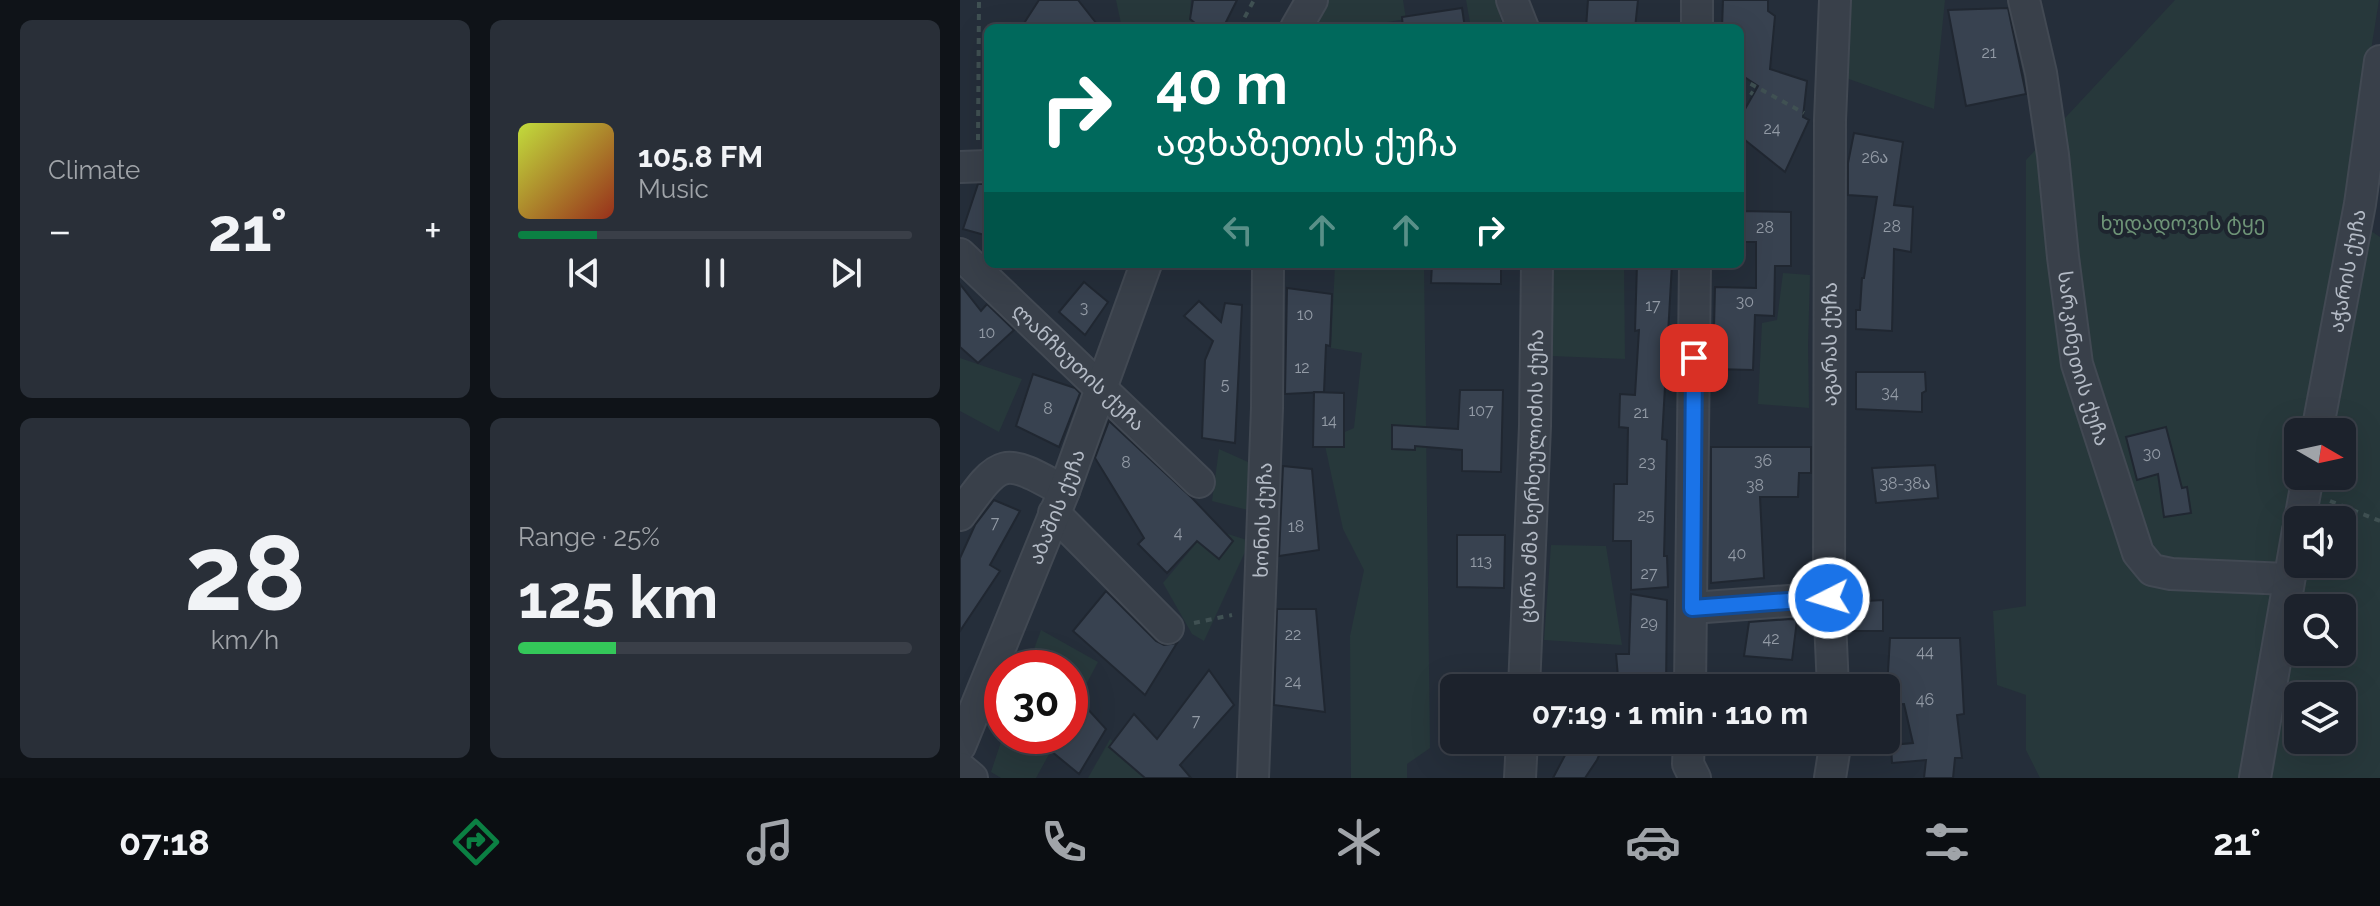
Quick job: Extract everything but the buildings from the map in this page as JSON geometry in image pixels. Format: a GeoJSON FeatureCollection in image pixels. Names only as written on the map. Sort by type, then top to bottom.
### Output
{"type":"FeatureCollection","features":[{"type":"Feature","properties":{"kind":"street"},"geometry":{"type":"LineString","coordinates":[[1298,24],[1312,0]]}},
{"type":"Feature","properties":{"kind":"street"},"geometry":{"type":"LineString","coordinates":[[1512,0],[1521,24]]}},
{"type":"Feature","properties":{"kind":"street"},"geometry":{"type":"LineString","coordinates":[[1697,0],[1697,24]]}},
{"type":"Feature","properties":{"kind":"street","name":"აგარას ქუჩა"},"geometry":{"type":"LineString","coordinates":[[1832,674],[1829,598],[1830,120],[1835,0]]}},
{"type":"Feature","properties":{"kind":"street","name":"სარკინეთის ქუჩა"},"geometry":{"type":"LineString","coordinates":[[2024,0],[2041,73],[2053,155],[2077,364],[2138,553],[2152,570],[2171,574],[2289,579]]}},
{"type":"Feature","properties":{"kind":"street","name":"აჭარის ქუჩა"},"geometry":{"type":"LineString","coordinates":[[2320,418],[2370,215],[2380,61]]}},
{"type":"Feature","properties":{"kind":"street","name":"ლანჩხუთის ქუჩა"},"geometry":{"type":"LineString","coordinates":[[960,254],[1199,482]]}},
{"type":"Feature","properties":{"kind":"street","name":"აბაშის ქუჩა"},"geometry":{"type":"LineString","coordinates":[[960,746],[1059,502],[1145,268]]}},
{"type":"Feature","properties":{"kind":"street","name":"ხონის ქუჩა"},"geometry":{"type":"LineString","coordinates":[[1253,778],[1267,408],[1268,268]]}},
{"type":"Feature","properties":{"kind":"street","name":"ცხრა ძმა ხერხეულიძის ქუჩა"},"geometry":{"type":"LineString","coordinates":[[1525,674],[1535,426],[1537,268]]}},
{"type":"Feature","properties":{"kind":"street"},"geometry":{"type":"LineString","coordinates":[[1690,674],[1695,268]]}},
{"type":"Feature","properties":{"kind":"street"},"geometry":{"type":"LineString","coordinates":[[960,515],[989,475],[1006,466],[1022,468],[1059,502],[1168,628]]}},
{"type":"Feature","properties":{"kind":"street"},"geometry":{"type":"LineString","coordinates":[[2255,778],[2289,579]]}},
{"type":"Feature","properties":{"kind":"street"},"geometry":{"type":"LineString","coordinates":[[1692,608],[1829,598]]}},
{"type":"Feature","properties":{"kind":"street"},"geometry":{"type":"LineString","coordinates":[[1520,778],[1521,754]]}},
{"type":"Feature","properties":{"kind":"street"},"geometry":{"type":"LineString","coordinates":[[1688,754],[1688,764],[1695,778]]}},
{"type":"Feature","properties":{"kind":"street"},"geometry":{"type":"LineString","coordinates":[[1830,778],[1834,754]]}},
{"type":"Feature","properties":{"kind":"street"},"geometry":{"type":"LineString","coordinates":[[960,768],[972,778]]}},
{"type":"Feature","properties":{"kind":"path"},"geometry":{"type":"LineString","coordinates":[[975,166],[979,0]]}},
{"type":"Feature","properties":{"kind":"path"},"geometry":{"type":"LineString","coordinates":[[1241,24],[1254,0]]}},
{"type":"Feature","properties":{"kind":"path"},"geometry":{"type":"LineString","coordinates":[[1744,80],[1813,117]]}},
{"type":"Feature","properties":{"kind":"path"},"geometry":{"type":"LineString","coordinates":[[1744,88],[1753,94]]}},
{"type":"Feature","properties":{"kind":"path"},"geometry":{"type":"LineString","coordinates":[[2305,496],[2380,521]]}},
{"type":"Feature","properties":{"kind":"path"},"geometry":{"type":"LineString","coordinates":[[1168,628],[1242,612]]}},
{"type":"Feature","properties":{"kind":"green space"},"geometry":{"type":"Polygon","coordinates":[[[1116,0],[1191,0],[1190,19],[1196,24],[1121,24],[1116,0]]]}},
{"type":"Feature","properties":{"kind":"green space"},"geometry":{"type":"Polygon","coordinates":[[[1315,0],[1403,0],[1406,19],[1375,24],[1304,24],[1315,0]]]}},
{"type":"Feature","properties":{"kind":"green space"},"geometry":{"type":"Polygon","coordinates":[[[1466,0],[1496,0],[1502,24],[1470,24],[1466,0]]]}},
{"type":"Feature","properties":{"kind":"green space"},"geometry":{"type":"Polygon","coordinates":[[[1847,0],[1945,0],[1934,109],[1846,78],[1847,0]]]}},
{"type":"Feature","properties":{"kind":"green space","name":"ხუდადოვის ტყე"},"geometry":{"type":"Polygon","coordinates":[[[2175,0],[2379,0],[2312,418],[2284,418],[2284,490],[2356,490],[2356,418],[2337,418],[2371,231],[2380,237],[2380,778],[2040,778],[2026,750],[2026,695],[1997,685],[1993,611],[2026,606],[2026,160],[2175,0]]]}},
{"type":"Feature","properties":{"kind":"green space"},"geometry":{"type":"Polygon","coordinates":[[[1335,268],[1424,268],[1430,748],[1407,764],[1407,778],[1351,778],[1350,636],[1364,570],[1343,529],[1324,441],[1354,428],[1362,353],[1331,348],[1335,268]]]}},
{"type":"Feature","properties":{"kind":"green space"},"geometry":{"type":"Polygon","coordinates":[[[1553,268],[1624,268],[1625,359],[1551,356],[1553,268]]]}},
{"type":"Feature","properties":{"kind":"green space"},"geometry":{"type":"Polygon","coordinates":[[[1783,273],[1810,275],[1809,408],[1758,404],[1762,323],[1777,320],[1783,273]]]}},
{"type":"Feature","properties":{"kind":"green space"},"geometry":{"type":"Polygon","coordinates":[[[960,358],[1022,379],[999,432],[960,411],[960,358]]]}},
{"type":"Feature","properties":{"kind":"green space"},"geometry":{"type":"Polygon","coordinates":[[[1219,449],[1257,466],[1252,511],[1212,501],[1219,449]]]}},
{"type":"Feature","properties":{"kind":"green space"},"geometry":{"type":"Polygon","coordinates":[[[1209,528],[1250,541],[1204,641],[1192,634],[1163,583],[1209,528]]]}},
{"type":"Feature","properties":{"kind":"green space"},"geometry":{"type":"Polygon","coordinates":[[[1551,545],[1606,546],[1622,645],[1544,640],[1551,545]]]}},
{"type":"Feature","properties":{"kind":"green space"},"geometry":{"type":"Polygon","coordinates":[[[1041,630],[1077,650],[1034,650],[1041,630]]]}},
{"type":"Feature","properties":{"kind":"green space"},"geometry":{"type":"Polygon","coordinates":[[[1088,656],[1098,662],[1088,681],[1088,656]]]}},
{"type":"Feature","properties":{"kind":"green space"},"geometry":{"type":"Polygon","coordinates":[[[1110,739],[1154,778],[1088,778],[1110,739]]]}},
{"type":"Feature","properties":{"kind":"green space"},"geometry":{"type":"Polygon","coordinates":[[[997,754],[1049,754],[1036,778],[1001,778],[991,772],[997,754]]]}},
{"type":"Feature","properties":{"kind":"route"},"geometry":{"type":"LineString","coordinates":[[1694,358],[1692,608],[1829,598]]}}]}
